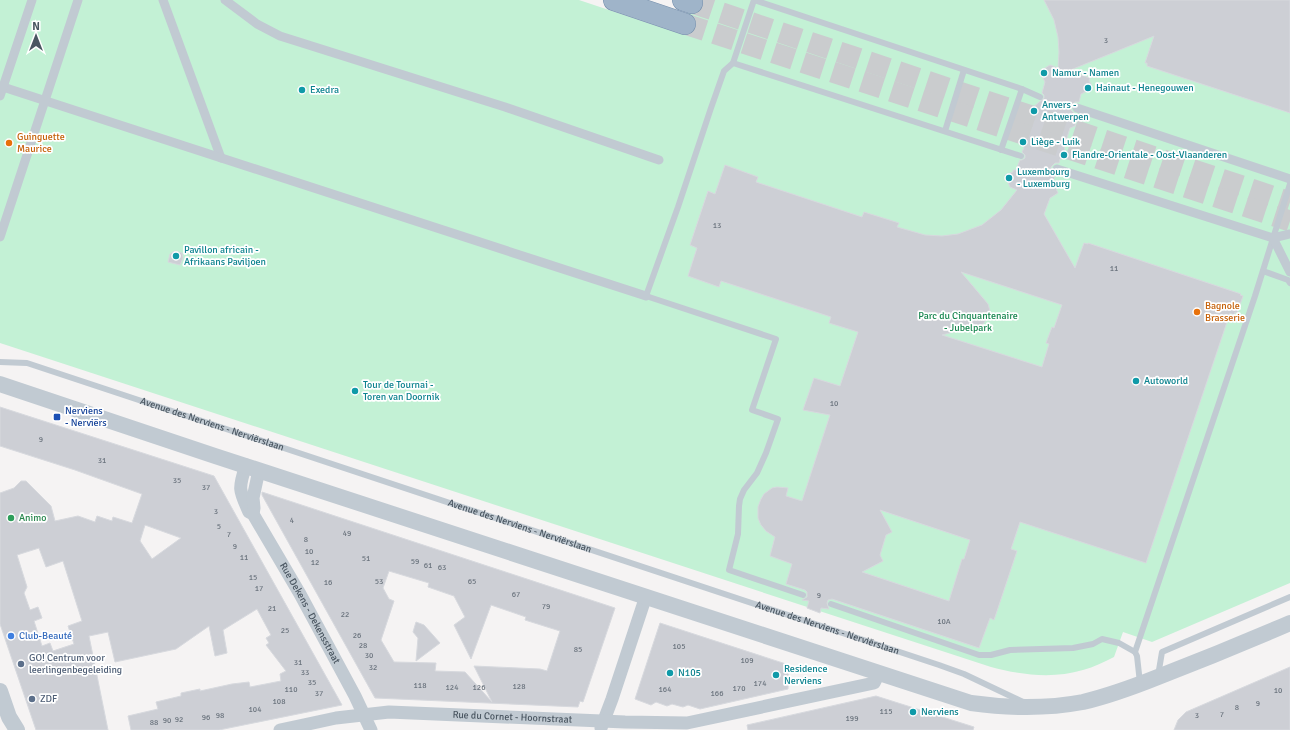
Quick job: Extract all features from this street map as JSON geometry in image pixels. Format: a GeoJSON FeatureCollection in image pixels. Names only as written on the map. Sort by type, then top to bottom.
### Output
{"type":"FeatureCollection","features":[{"type":"Feature","properties":{"kind":"highway"},"geometry":{"type":"LineString","coordinates":[[614,0],[685,24]]}},
{"type":"Feature","properties":{"kind":"street"},"geometry":{"type":"LineString","coordinates":[[0,96],[32,0]]}},
{"type":"Feature","properties":{"kind":"street"},"geometry":{"type":"LineString","coordinates":[[0,237],[78,0]]}},
{"type":"Feature","properties":{"kind":"street"},"geometry":{"type":"LineString","coordinates":[[162,0],[221,158]]}},
{"type":"Feature","properties":{"kind":"street"},"geometry":{"type":"LineString","coordinates":[[225,0],[257,24],[280,36],[505,107],[658,160]]}},
{"type":"Feature","properties":{"kind":"street"},"geometry":{"type":"LineString","coordinates":[[3,87],[646,296]]}},
{"type":"Feature","properties":{"kind":"street"},"geometry":{"type":"LineString","coordinates":[[1077,108],[1290,180]]}},
{"type":"Feature","properties":{"kind":"street"},"geometry":{"type":"LineString","coordinates":[[1057,168],[1273,238],[1290,234]]}},
{"type":"Feature","properties":{"kind":"street"},"geometry":{"type":"LineString","coordinates":[[1273,238],[1290,272]]}},
{"type":"Feature","properties":{"kind":"street","name":"Avenue des Nerviens - Nerviërslaan"},"geometry":{"type":"LineString","coordinates":[[0,384],[971,703],[989,706],[1034,707],[1083,702],[1140,684],[1195,664],[1290,623]]}},
{"type":"Feature","properties":{"kind":"street","name":"Rue Dekens - Dekensstraat"},"geometry":{"type":"LineString","coordinates":[[252,468],[240,483],[240,492],[249,512],[253,514],[300,594],[356,696],[370,730]]}},
{"type":"Feature","properties":{"kind":"street"},"geometry":{"type":"LineString","coordinates":[[602,726],[646,596]]}},
{"type":"Feature","properties":{"kind":"street","name":"Rue du Cornet - Hoornstraat"},"geometry":{"type":"LineString","coordinates":[[280,730],[336,718],[389,712],[602,726],[687,723],[874,683],[879,673]]}},
{"type":"Feature","properties":{"kind":"street"},"geometry":{"type":"LineString","coordinates":[[0,691],[12,726]]}},
{"type":"Feature","properties":{"kind":"lane"},"geometry":{"type":"LineString","coordinates":[[803,595],[729,570],[738,534],[738,506],[740,499],[744,490],[757,473],[764,459],[778,419],[752,410],[776,339],[646,296],[721,79],[724,72],[733,62],[754,0],[1022,89],[1040,97]]}},
{"type":"Feature","properties":{"kind":"lane"},"geometry":{"type":"LineString","coordinates":[[733,62],[1021,156]]}},
{"type":"Feature","properties":{"kind":"lane"},"geometry":{"type":"LineString","coordinates":[[944,132],[964,70]]}},
{"type":"Feature","properties":{"kind":"lane"},"geometry":{"type":"LineString","coordinates":[[1001,150],[1022,89]]}},
{"type":"Feature","properties":{"kind":"lane"},"geometry":{"type":"LineString","coordinates":[[1135,652],[1263,271],[1290,184]]}},
{"type":"Feature","properties":{"kind":"lane"},"geometry":{"type":"LineString","coordinates":[[1263,271],[1288,280],[1290,284]]}},
{"type":"Feature","properties":{"kind":"lane","name":"Avenue des Nerviens - Nerviërslaan"},"geometry":{"type":"LineString","coordinates":[[0,362],[27,363],[932,663],[964,674],[1034,707]]}},
{"type":"Feature","properties":{"kind":"lane"},"geometry":{"type":"LineString","coordinates":[[1158,677],[1162,652],[1290,597]]}},
{"type":"Feature","properties":{"kind":"lane"},"geometry":{"type":"LineString","coordinates":[[831,604],[979,655],[991,655],[1010,650],[1073,648],[1093,644],[1102,639],[1119,643],[1135,652],[1137,656],[1140,684]]}},
{"type":"Feature","properties":{"kind":"green space","name":"Parc du Cinquantenaire - Jubelpark"},"geometry":{"type":"Polygon","coordinates":[[[0,0],[579,0],[681,34],[693,0],[1290,0],[1290,583],[1152,642],[1123,632],[1114,657],[1087,669],[1072,673],[1049,675],[1014,672],[991,667],[0,343],[0,0]]]}},
{"type":"Feature","properties":{"kind":"building"},"geometry":{"type":"Polygon","coordinates":[[[1044,0],[1290,0],[1290,113],[1147,66],[1147,63],[1145,63],[1154,36],[1068,71],[1090,78],[1089,81],[1091,84],[1091,89],[1081,94],[1079,102],[1075,102],[1071,106],[1071,110],[1075,114],[1075,126],[1070,128],[1064,147],[1067,156],[1060,159],[1059,163],[1055,163],[1051,167],[1051,171],[1055,175],[1053,182],[1058,193],[1050,198],[1044,214],[1075,268],[1084,243],[1088,243],[1241,294],[1240,295],[1243,296],[1237,313],[1235,312],[1234,315],[1230,313],[1146,563],[1020,522],[1011,549],[1017,551],[994,620],[990,618],[979,648],[832,599],[828,600],[827,603],[829,609],[821,608],[820,613],[807,608],[809,601],[802,600],[807,597],[807,592],[786,584],[792,564],[770,556],[775,537],[766,531],[761,525],[758,518],[758,507],[764,494],[772,488],[777,487],[788,488],[786,496],[802,501],[830,415],[803,410],[814,378],[840,386],[858,332],[829,323],[831,317],[721,281],[719,287],[688,276],[697,248],[690,245],[708,191],[715,194],[725,165],[758,177],[756,182],[862,217],[864,212],[899,223],[897,227],[925,235],[942,236],[958,234],[982,225],[1001,210],[1017,190],[1010,187],[1005,175],[1013,172],[1013,170],[1016,170],[1020,160],[1025,158],[1025,155],[1022,152],[1024,148],[1021,140],[1028,135],[1034,117],[1032,108],[1044,98],[1042,93],[1045,82],[1041,74],[1042,70],[1050,65],[1058,68],[1058,37],[1054,20],[1044,0]],[[961,272],[988,304],[990,311],[989,316],[983,324],[942,335],[1042,367],[1049,344],[1046,343],[1052,327],[1054,328],[1062,305],[961,272]],[[880,510],[892,532],[886,535],[880,555],[883,561],[862,572],[949,601],[962,559],[964,559],[970,540],[880,510]]]}},
{"type":"Feature","properties":{"kind":"building","name":"Pavillon africain - Afrikaans Paviljoen"},"geometry":{"type":"Polygon","coordinates":[[[175,251],[182,253],[183,258],[180,265],[168,262],[170,254],[175,251]]]}},
{"type":"Feature","properties":{"kind":"building"},"geometry":{"type":"Polygon","coordinates":[[[0,407],[214,476],[342,705],[219,730],[131,730],[128,716],[158,709],[156,702],[181,696],[181,693],[200,689],[200,691],[232,684],[249,682],[250,687],[281,681],[280,674],[286,671],[266,645],[269,643],[266,638],[271,635],[257,609],[223,630],[227,653],[215,656],[209,626],[176,649],[115,662],[108,632],[89,636],[108,730],[36,730],[0,624],[0,493],[14,488],[21,481],[26,481],[51,506],[55,521],[78,516],[95,522],[97,516],[112,521],[113,517],[132,523],[142,494],[75,470],[0,446],[0,407]],[[145,525],[140,541],[152,559],[181,538],[145,525]],[[39,548],[17,555],[27,587],[24,593],[30,610],[38,607],[42,618],[34,621],[42,646],[50,643],[53,651],[74,644],[68,626],[82,621],[63,561],[46,567],[39,548]]]}},
{"type":"Feature","properties":{"kind":"building"},"geometry":{"type":"Polygon","coordinates":[[[262,492],[615,608],[583,702],[580,701],[578,707],[375,698],[262,495],[262,492]],[[389,571],[383,588],[389,599],[394,601],[381,640],[394,662],[436,663],[435,671],[465,672],[492,702],[474,666],[540,669],[547,671],[560,631],[525,620],[526,617],[491,605],[471,659],[454,625],[465,617],[454,596],[428,587],[429,583],[389,571]]]}},
{"type":"Feature","properties":{"kind":"building"},"geometry":{"type":"Polygon","coordinates":[[[416,622],[424,625],[440,643],[416,661],[418,638],[413,632],[416,622]]]}},
{"type":"Feature","properties":{"kind":"building"},"geometry":{"type":"Polygon","coordinates":[[[660,623],[789,665],[788,689],[700,709],[688,705],[683,707],[672,704],[667,706],[656,702],[651,705],[635,699],[660,623]]]}},
{"type":"Feature","properties":{"kind":"building"},"geometry":{"type":"Polygon","coordinates":[[[1290,667],[1290,730],[1174,730],[1178,720],[1186,712],[1290,667]]]}},
{"type":"Feature","properties":{"kind":"building"},"geometry":{"type":"Polygon","coordinates":[[[876,696],[974,727],[973,730],[748,730],[747,725],[876,696]]]}},
{"type":"Feature","properties":{"kind":"tunnel"},"geometry":{"type":"LineString","coordinates":[[692,3],[1290,202]]}},
{"type":"Feature","properties":{"kind":"tunnel"},"geometry":{"type":"LineString","coordinates":[[685,24],[1290,221]]}},
{"type":"Feature","properties":{"kind":"place","name":"Namur - Namen"},"geometry":{"type":"Point","coordinates":[1044,73]}},
{"type":"Feature","properties":{"kind":"place","name":"Hainaut - Henegouwen"},"geometry":{"type":"Point","coordinates":[1088,88]}},
{"type":"Feature","properties":{"kind":"place","name":"Exedra"},"geometry":{"type":"Point","coordinates":[302,90]}},
{"type":"Feature","properties":{"kind":"place","name":"Anvers - Antwerpen"},"geometry":{"type":"Point","coordinates":[1034,111]}},
{"type":"Feature","properties":{"kind":"place","name":"Liège - Luik"},"geometry":{"type":"Point","coordinates":[1023,142]}},
{"type":"Feature","properties":{"kind":"place","name":"Guinguette Maurice"},"geometry":{"type":"Point","coordinates":[9,143]}},
{"type":"Feature","properties":{"kind":"place","name":"Flandre-Orientale - Oost-Vlaanderen"},"geometry":{"type":"Point","coordinates":[1064,155]}},
{"type":"Feature","properties":{"kind":"place","name":"Luxembourg - Luxemburg"},"geometry":{"type":"Point","coordinates":[1009,178]}},
{"type":"Feature","properties":{"kind":"place","name":"Pavillon africain - Afrikaans Paviljoen"},"geometry":{"type":"Point","coordinates":[176,256]}},
{"type":"Feature","properties":{"kind":"place","name":"Bagnole Brasserie"},"geometry":{"type":"Point","coordinates":[1197,312]}},
{"type":"Feature","properties":{"kind":"place","name":"Autoworld"},"geometry":{"type":"Point","coordinates":[1136,381]}},
{"type":"Feature","properties":{"kind":"place","name":"Tour de Tournai - Toren van Doornik"},"geometry":{"type":"Point","coordinates":[355,391]}},
{"type":"Feature","properties":{"kind":"place","name":"Nerviens - Nerviërs"},"geometry":{"type":"Point","coordinates":[57,417]}},
{"type":"Feature","properties":{"kind":"place","name":"Animo"},"geometry":{"type":"Point","coordinates":[11,518]}},
{"type":"Feature","properties":{"kind":"place","name":"Club-Beauté"},"geometry":{"type":"Point","coordinates":[11,636]}},
{"type":"Feature","properties":{"kind":"place","name":"GO! Centrum voor leerlingenbegeleiding"},"geometry":{"type":"Point","coordinates":[21,664]}},
{"type":"Feature","properties":{"kind":"place","name":"N105"},"geometry":{"type":"Point","coordinates":[670,673]}},
{"type":"Feature","properties":{"kind":"place","name":"Residence Nerviens"},"geometry":{"type":"Point","coordinates":[776,675]}},
{"type":"Feature","properties":{"kind":"place","name":"ZDF"},"geometry":{"type":"Point","coordinates":[32,699]}},
{"type":"Feature","properties":{"kind":"place","name":"Nerviens"},"geometry":{"type":"Point","coordinates":[913,712]}}]}
